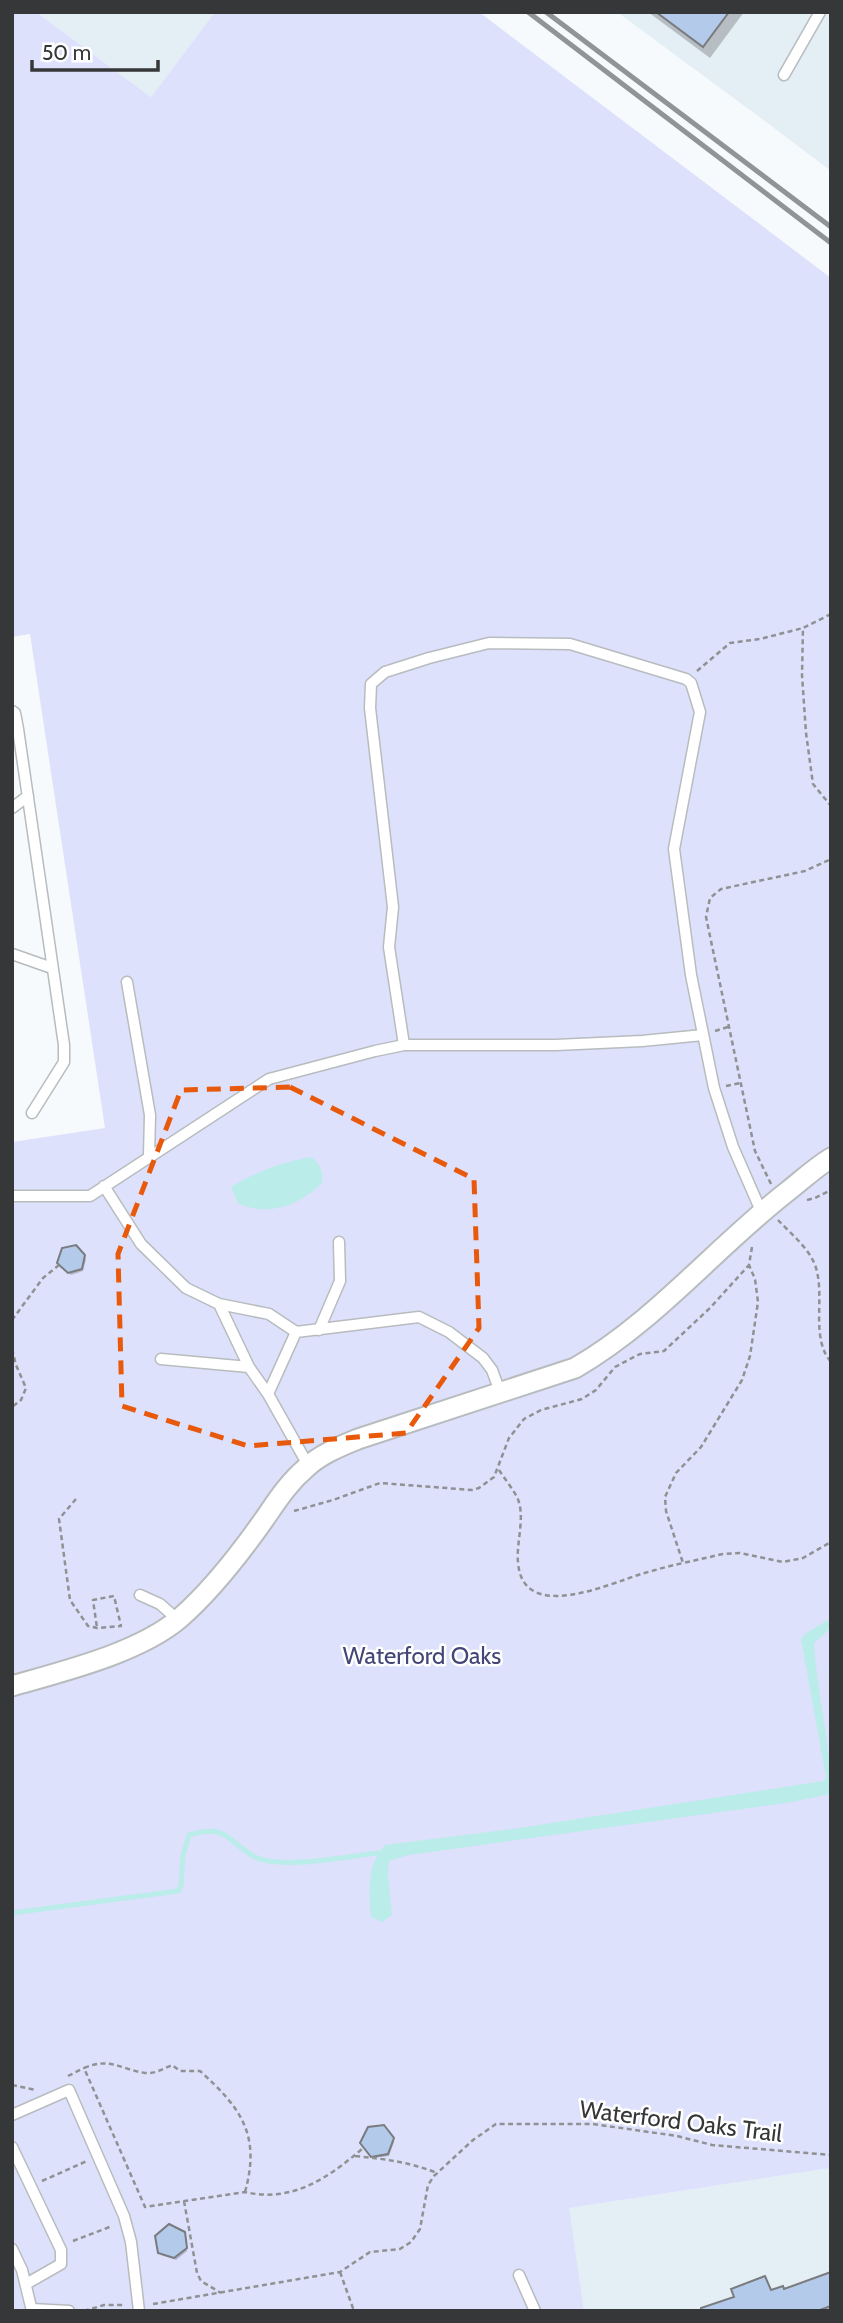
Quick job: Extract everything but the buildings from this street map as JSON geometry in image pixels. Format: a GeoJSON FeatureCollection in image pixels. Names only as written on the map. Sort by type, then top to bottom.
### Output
{"type":"FeatureCollection","features":[{"type":"Feature","properties":{"kind":"street"},"geometry":{"type":"LineString","coordinates":[[12,1686],[97,1660],[141,1641],[178,1620],[213,1586],[286,1488],[308,1465],[335,1449],[358,1439],[575,1368],[598,1355],[631,1330],[768,1213],[785,1194],[831,1158]]}},
{"type":"Feature","properties":{"kind":"lane"},"geometry":{"type":"LineString","coordinates":[[783,75],[820,12]]}},
{"type":"Feature","properties":{"kind":"lane"},"geometry":{"type":"LineString","coordinates":[[404,1045],[389,947],[393,907],[370,708],[372,684],[385,672],[489,643],[570,644],[686,680],[691,683],[700,712],[674,849],[691,975],[714,1088],[733,1147],[768,1213]]}},
{"type":"Feature","properties":{"kind":"lane"},"geometry":{"type":"LineString","coordinates":[[12,711],[15,713],[18,729],[64,1045],[64,1062],[32,1113]]}},
{"type":"Feature","properties":{"kind":"lane"},"geometry":{"type":"LineString","coordinates":[[12,808],[28,796]]}},
{"type":"Feature","properties":{"kind":"lane"},"geometry":{"type":"LineString","coordinates":[[12,954],[52,968]]}},
{"type":"Feature","properties":{"kind":"lane"},"geometry":{"type":"LineString","coordinates":[[127,982],[150,1115],[149,1156]]}},
{"type":"Feature","properties":{"kind":"lane"},"geometry":{"type":"LineString","coordinates":[[12,1196],[89,1196],[269,1079],[404,1045],[556,1045],[703,1035]]}},
{"type":"Feature","properties":{"kind":"lane"},"geometry":{"type":"LineString","coordinates":[[104,1186],[141,1244],[186,1288],[219,1304],[269,1314],[296,1332],[419,1317],[449,1332],[483,1358],[492,1370],[500,1392]]}},
{"type":"Feature","properties":{"kind":"lane"},"geometry":{"type":"LineString","coordinates":[[319,1331],[340,1281],[340,1242]]}},
{"type":"Feature","properties":{"kind":"lane"},"geometry":{"type":"LineString","coordinates":[[219,1304],[249,1367],[268,1394],[308,1465]]}},
{"type":"Feature","properties":{"kind":"lane"},"geometry":{"type":"LineString","coordinates":[[268,1394],[296,1332]]}},
{"type":"Feature","properties":{"kind":"lane"},"geometry":{"type":"LineString","coordinates":[[162,1359],[249,1367]]}},
{"type":"Feature","properties":{"kind":"lane"},"geometry":{"type":"LineString","coordinates":[[140,1595],[160,1604],[178,1620]]}},
{"type":"Feature","properties":{"kind":"lane"},"geometry":{"type":"LineString","coordinates":[[12,2115],[69,2090],[125,2220],[131,2242],[139,2307]]}},
{"type":"Feature","properties":{"kind":"lane"},"geometry":{"type":"LineString","coordinates":[[12,2147],[59,2246],[61,2264],[26,2284]]}},
{"type":"Feature","properties":{"kind":"lane"},"geometry":{"type":"LineString","coordinates":[[12,2249],[26,2284],[32,2310],[69,2311]]}},
{"type":"Feature","properties":{"kind":"lane"},"geometry":{"type":"LineString","coordinates":[[519,2276],[535,2311]]}},
{"type":"Feature","properties":{"kind":"path"},"geometry":{"type":"LineString","coordinates":[[686,680],[730,643],[760,639],[803,628],[831,614]]}},
{"type":"Feature","properties":{"kind":"path"},"geometry":{"type":"LineString","coordinates":[[803,628],[802,675],[813,784],[831,806]]}},
{"type":"Feature","properties":{"kind":"path"},"geometry":{"type":"LineString","coordinates":[[785,1194],[774,1188],[755,1151],[706,917],[709,898],[720,889],[805,871],[831,859]]}},
{"type":"Feature","properties":{"kind":"path"},"geometry":{"type":"LineString","coordinates":[[768,1213],[806,1250],[817,1269],[821,1342],[831,1362]]}},
{"type":"Feature","properties":{"kind":"path"},"geometry":{"type":"LineString","coordinates":[[12,1320],[43,1278],[59,1265]]}},
{"type":"Feature","properties":{"kind":"path"},"geometry":{"type":"LineString","coordinates":[[288,1513],[380,1483],[472,1490],[486,1484],[499,1470],[509,1438],[524,1419],[541,1410],[582,1399],[596,1390],[615,1367],[639,1354],[664,1351],[749,1265],[755,1279],[758,1302],[750,1356],[742,1380],[701,1447],[676,1473],[666,1497],[666,1511],[683,1563]]}},
{"type":"Feature","properties":{"kind":"path"},"geometry":{"type":"LineString","coordinates":[[12,1349],[26,1388],[21,1400],[12,1407]]}},
{"type":"Feature","properties":{"kind":"path"},"geometry":{"type":"LineString","coordinates":[[499,1470],[518,1499],[520,1511],[517,1561],[520,1576],[528,1587],[543,1595],[557,1597],[606,1587],[640,1574],[723,1553],[740,1553],[783,1562],[803,1558],[831,1542]]}},
{"type":"Feature","properties":{"kind":"path"},"geometry":{"type":"LineString","coordinates":[[76,1499],[59,1518],[70,1600],[88,1626],[97,1628],[121,1626],[114,1596],[93,1600],[97,1628]]}},
{"type":"Feature","properties":{"kind":"path"},"geometry":{"type":"LineString","coordinates":[[61,2079],[98,2062],[145,2073],[172,2065],[180,2071],[200,2071],[233,2103],[246,2126],[250,2176],[245,2192]]}},
{"type":"Feature","properties":{"kind":"path"},"geometry":{"type":"LineString","coordinates":[[84,2068],[145,2207],[245,2192],[261,2196],[299,2191],[327,2177],[362,2148]]}},
{"type":"Feature","properties":{"kind":"path"},"geometry":{"type":"LineString","coordinates":[[12,2085],[38,2090]]}},
{"type":"Feature","properties":{"kind":"path","name":"Waterford Oaks Trail"},"geometry":{"type":"LineString","coordinates":[[84,2311],[104,2305],[139,2307],[340,2272],[370,2252],[400,2249],[411,2242],[421,2229],[428,2185],[437,2173],[473,2140],[496,2124],[593,2124],[677,2136],[712,2145],[831,2155]]}},
{"type":"Feature","properties":{"kind":"path"},"geometry":{"type":"LineString","coordinates":[[31,2186],[119,2148]]}},
{"type":"Feature","properties":{"kind":"path"},"geometry":{"type":"LineString","coordinates":[[353,2156],[413,2163],[437,2173]]}},
{"type":"Feature","properties":{"kind":"path"},"geometry":{"type":"LineString","coordinates":[[184,2201],[197,2273],[201,2281],[221,2293]]}},
{"type":"Feature","properties":{"kind":"path"},"geometry":{"type":"LineString","coordinates":[[59,2246],[125,2220]]}},
{"type":"Feature","properties":{"kind":"path"},"geometry":{"type":"LineString","coordinates":[[340,2272],[354,2311]]}},
{"type":"Feature","properties":{"kind":"path"},"geometry":{"type":"LineString","coordinates":[[153,2303],[153,2311]]}},
{"type":"Feature","properties":{"kind":"highlighted area"},"geometry":{"type":"Polygon","coordinates":[[[290,1087],[474,1179],[479,1328],[406,1433],[248,1446],[122,1406],[118,1254],[181,1090],[290,1087]]]}},
{"type":"Feature","properties":{"kind":"shaded area"},"geometry":{"type":"Polygon","coordinates":[[[36,12],[215,12],[151,97],[36,12]]]}},
{"type":"Feature","properties":{"kind":"shaded area"},"geometry":{"type":"Polygon","coordinates":[[[617,12],[831,12],[831,171],[758,116],[617,12]]]}},
{"type":"Feature","properties":{"kind":"shaded area"},"geometry":{"type":"Polygon","coordinates":[[[311,1157],[321,1168],[322,1183],[303,1198],[272,1209],[238,1203],[231,1187],[270,1168],[311,1157]]]}},
{"type":"Feature","properties":{"kind":"shaded area"},"geometry":{"type":"Polygon","coordinates":[[[831,1618],[831,1628],[814,1643],[829,1756],[831,1794],[786,1803],[409,1855],[389,1861],[392,1915],[382,1922],[371,1917],[372,1870],[385,1845],[519,1828],[824,1781],[826,1777],[801,1639],[831,1618]]]}},
{"type":"Feature","properties":{"kind":"shaded area"},"geometry":{"type":"Polygon","coordinates":[[[831,2168],[831,2311],[584,2311],[568,2208],[831,2168]]]}},
{"type":"Feature","properties":{"kind":"green space","name":"Waterford Oaks"},"geometry":{"type":"Polygon","coordinates":[[[12,12],[36,12],[151,97],[215,12],[479,12],[831,278],[831,2168],[569,2208],[584,2311],[12,2311],[12,1142],[105,1128],[30,634],[12,637],[12,12]]]}},
{"type":"Feature","properties":{"kind":"waterway"},"geometry":{"type":"LineString","coordinates":[[12,1913],[178,1891],[189,1835],[202,1832],[219,1832],[245,1851],[266,1861],[297,1862],[378,1853]]}},
{"type":"Feature","properties":{"kind":"railway"},"geometry":{"type":"LineString","coordinates":[[528,12],[831,243]]}},
{"type":"Feature","properties":{"kind":"railway"},"geometry":{"type":"LineString","coordinates":[[546,12],[831,227]]}}]}
